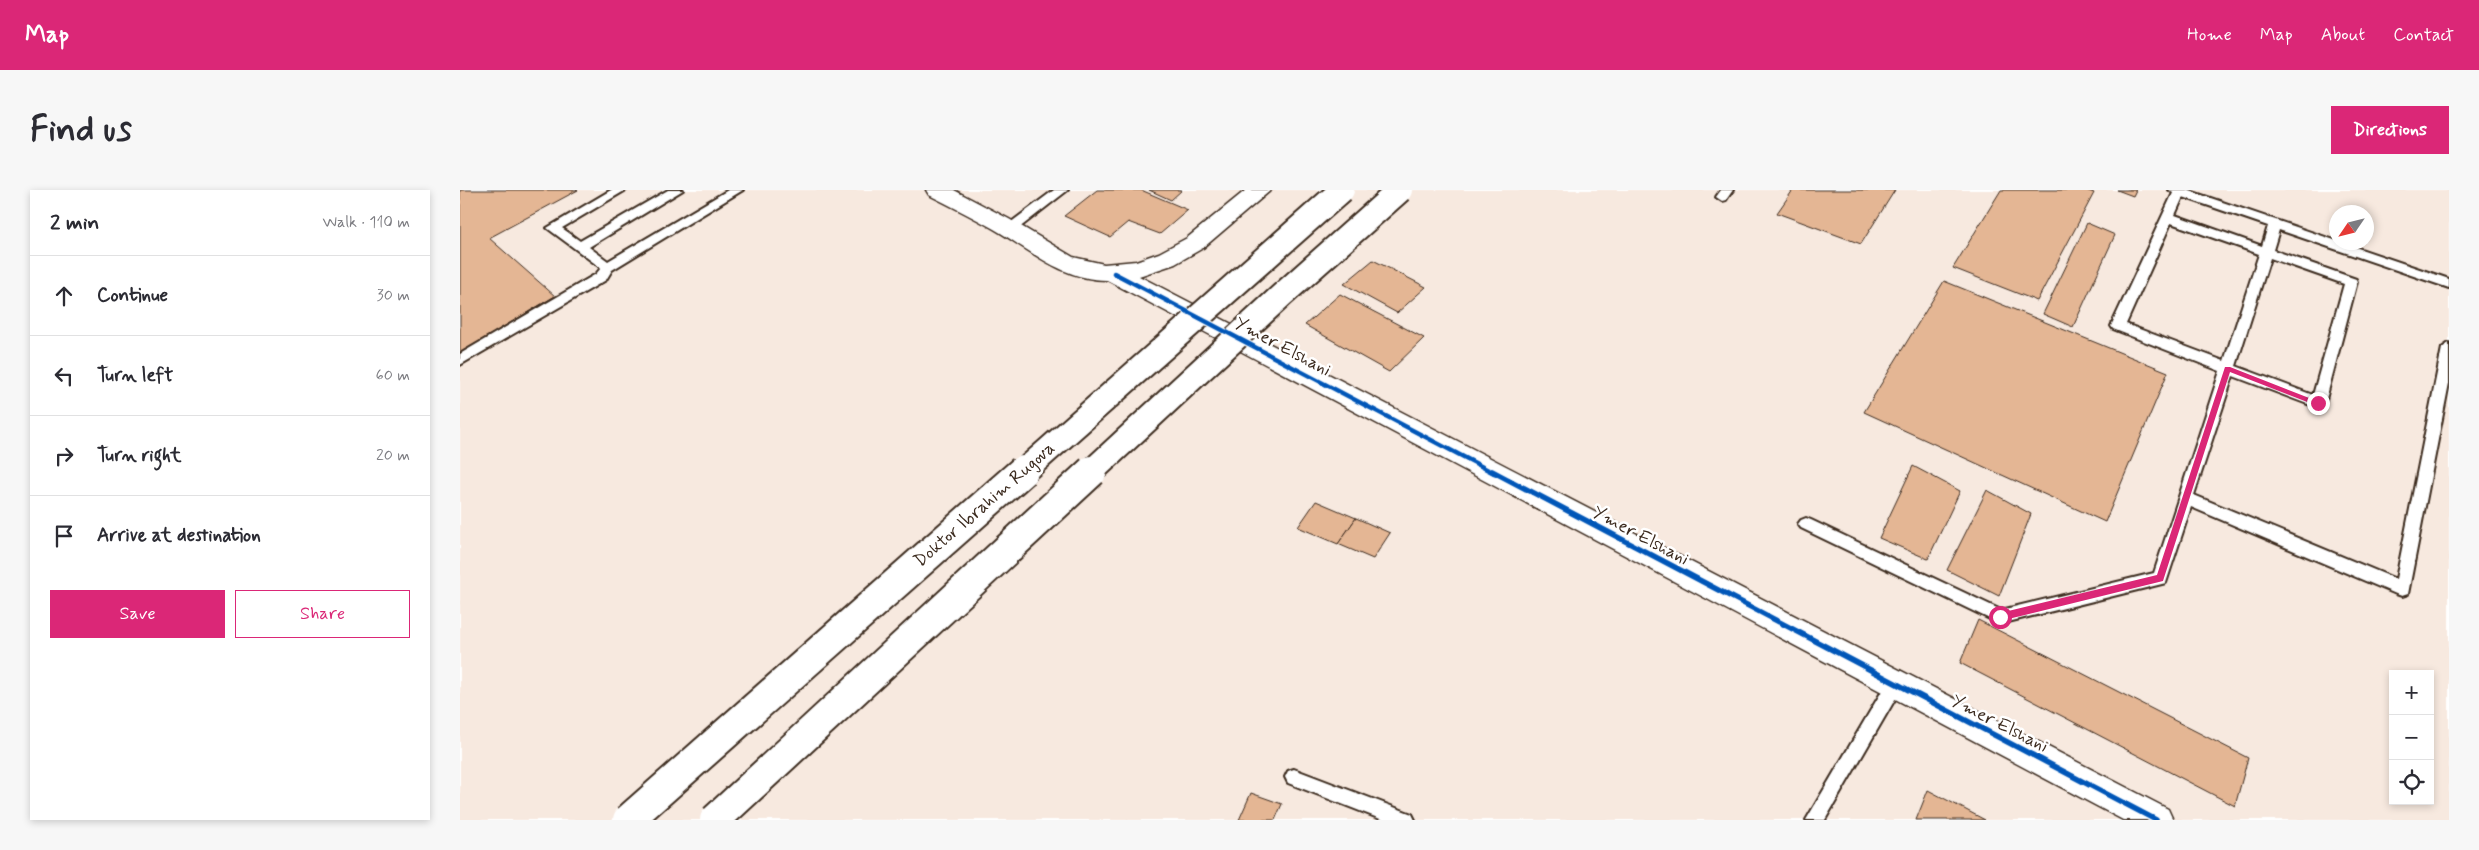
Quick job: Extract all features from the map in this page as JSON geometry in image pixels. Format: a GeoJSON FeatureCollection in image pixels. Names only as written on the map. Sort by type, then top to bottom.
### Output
{"type":"FeatureCollection","features":[{"type":"Feature","properties":{"kind":"main road"},"geometry":{"type":"LineString","coordinates":[[937,190],[1010,229],[1072,266],[1114,273],[1137,268],[1177,253],[1194,243],[1260,190]]}},
{"type":"Feature","properties":{"kind":"main road","name":"Doktor Ibrahim Rugova"},"geometry":{"type":"LineString","coordinates":[[628,820],[1342,190]]}},
{"type":"Feature","properties":{"kind":"main road"},"geometry":{"type":"LineString","coordinates":[[715,820],[1260,315],[1400,190]]}},
{"type":"Feature","properties":{"kind":"main road","name":"Ymer Elshani"},"geometry":{"type":"LineString","coordinates":[[1114,273],[2156,820]]}},
{"type":"Feature","properties":{"kind":"lane"},"geometry":{"type":"LineString","coordinates":[[608,267],[553,228],[620,190]]}},
{"type":"Feature","properties":{"kind":"lane"},"geometry":{"type":"LineString","coordinates":[[580,247],[677,190]]}},
{"type":"Feature","properties":{"kind":"lane"},"geometry":{"type":"LineString","coordinates":[[460,360],[601,277],[608,267],[736,190]]}},
{"type":"Feature","properties":{"kind":"lane"},"geometry":{"type":"LineString","coordinates":[[1010,229],[1062,190]]}},
{"type":"Feature","properties":{"kind":"lane"},"geometry":{"type":"LineString","coordinates":[[2167,217],[2351,282],[2318,403],[2118,326],[2178,191],[2449,284]]}},
{"type":"Feature","properties":{"kind":"lane"},"geometry":{"type":"LineString","coordinates":[[1806,524],[2000,617],[2160,578],[2275,224]]}},
{"type":"Feature","properties":{"kind":"lane"},"geometry":{"type":"LineString","coordinates":[[2185,498],[2402,589],[2449,348]]}},
{"type":"Feature","properties":{"kind":"lane"},"geometry":{"type":"LineString","coordinates":[[1815,820],[1895,684]]}},
{"type":"Feature","properties":{"kind":"lane"},"geometry":{"type":"LineString","coordinates":[[1294,777],[1406,820]]}},
{"type":"Feature","properties":{"kind":"shaded area"},"geometry":{"type":"Polygon","coordinates":[[[460,190],[2449,190],[2449,820],[460,820],[460,190]]]}},
{"type":"Feature","properties":{"kind":"building"},"geometry":{"type":"Polygon","coordinates":[[[460,190],[578,190],[489,238],[555,296],[460,353],[460,190]]]}},
{"type":"Feature","properties":{"kind":"building"},"geometry":{"type":"Polygon","coordinates":[[[1097,190],[1141,190],[1188,210],[1160,234],[1128,222],[1110,237],[1064,216],[1097,190]]]}},
{"type":"Feature","properties":{"kind":"building"},"geometry":{"type":"Polygon","coordinates":[[[1149,190],[1182,190],[1171,200],[1149,190]]]}},
{"type":"Feature","properties":{"kind":"building"},"geometry":{"type":"Polygon","coordinates":[[[1793,190],[1895,190],[1861,244],[1777,213],[1793,190]]]}},
{"type":"Feature","properties":{"kind":"building"},"geometry":{"type":"Polygon","coordinates":[[[2001,190],[2086,190],[2094,193],[2037,301],[1953,268],[2001,190]]]}},
{"type":"Feature","properties":{"kind":"building"},"geometry":{"type":"Polygon","coordinates":[[[2117,190],[2136,190],[2133,196],[2117,190]]]}},
{"type":"Feature","properties":{"kind":"building"},"geometry":{"type":"Polygon","coordinates":[[[2087,223],[2115,235],[2073,327],[2043,314],[2087,223]]]}},
{"type":"Feature","properties":{"kind":"building"},"geometry":{"type":"Polygon","coordinates":[[[1373,260],[1426,287],[1397,313],[1344,284],[1373,260]]]}},
{"type":"Feature","properties":{"kind":"building"},"geometry":{"type":"Polygon","coordinates":[[[1944,281],[2168,372],[2105,522],[1864,412],[1944,281]]]}},
{"type":"Feature","properties":{"kind":"building"},"geometry":{"type":"Polygon","coordinates":[[[1340,294],[1424,338],[1389,372],[1305,325],[1340,294]]]}},
{"type":"Feature","properties":{"kind":"building"},"geometry":{"type":"Polygon","coordinates":[[[1913,466],[1960,491],[1928,559],[1879,538],[1913,466]]]}},
{"type":"Feature","properties":{"kind":"building"},"geometry":{"type":"Polygon","coordinates":[[[1987,490],[2031,514],[1999,596],[1947,570],[1987,490]]]}},
{"type":"Feature","properties":{"kind":"building"},"geometry":{"type":"Polygon","coordinates":[[[1316,501],[1356,518],[1338,544],[1298,527],[1316,501]]]}},
{"type":"Feature","properties":{"kind":"building"},"geometry":{"type":"Polygon","coordinates":[[[1356,518],[1390,533],[1373,559],[1338,544],[1356,518]]]}},
{"type":"Feature","properties":{"kind":"building"},"geometry":{"type":"Polygon","coordinates":[[[1978,620],[2248,758],[2235,806],[1960,663],[1978,620]]]}},
{"type":"Feature","properties":{"kind":"building"},"geometry":{"type":"Polygon","coordinates":[[[1928,790],[1985,820],[1916,820],[1928,790]]]}},
{"type":"Feature","properties":{"kind":"building"},"geometry":{"type":"Polygon","coordinates":[[[1251,793],[1282,804],[1275,820],[1239,820],[1251,793]]]}},
{"type":"Feature","properties":{"kind":"cycle path"},"geometry":{"type":"LineString","coordinates":[[1114,273],[2156,820]]}},
{"type":"Feature","properties":{"kind":"route"},"geometry":{"type":"LineString","coordinates":[[2000,617],[2160,578],[2227,368],[2318,403]]}}]}
